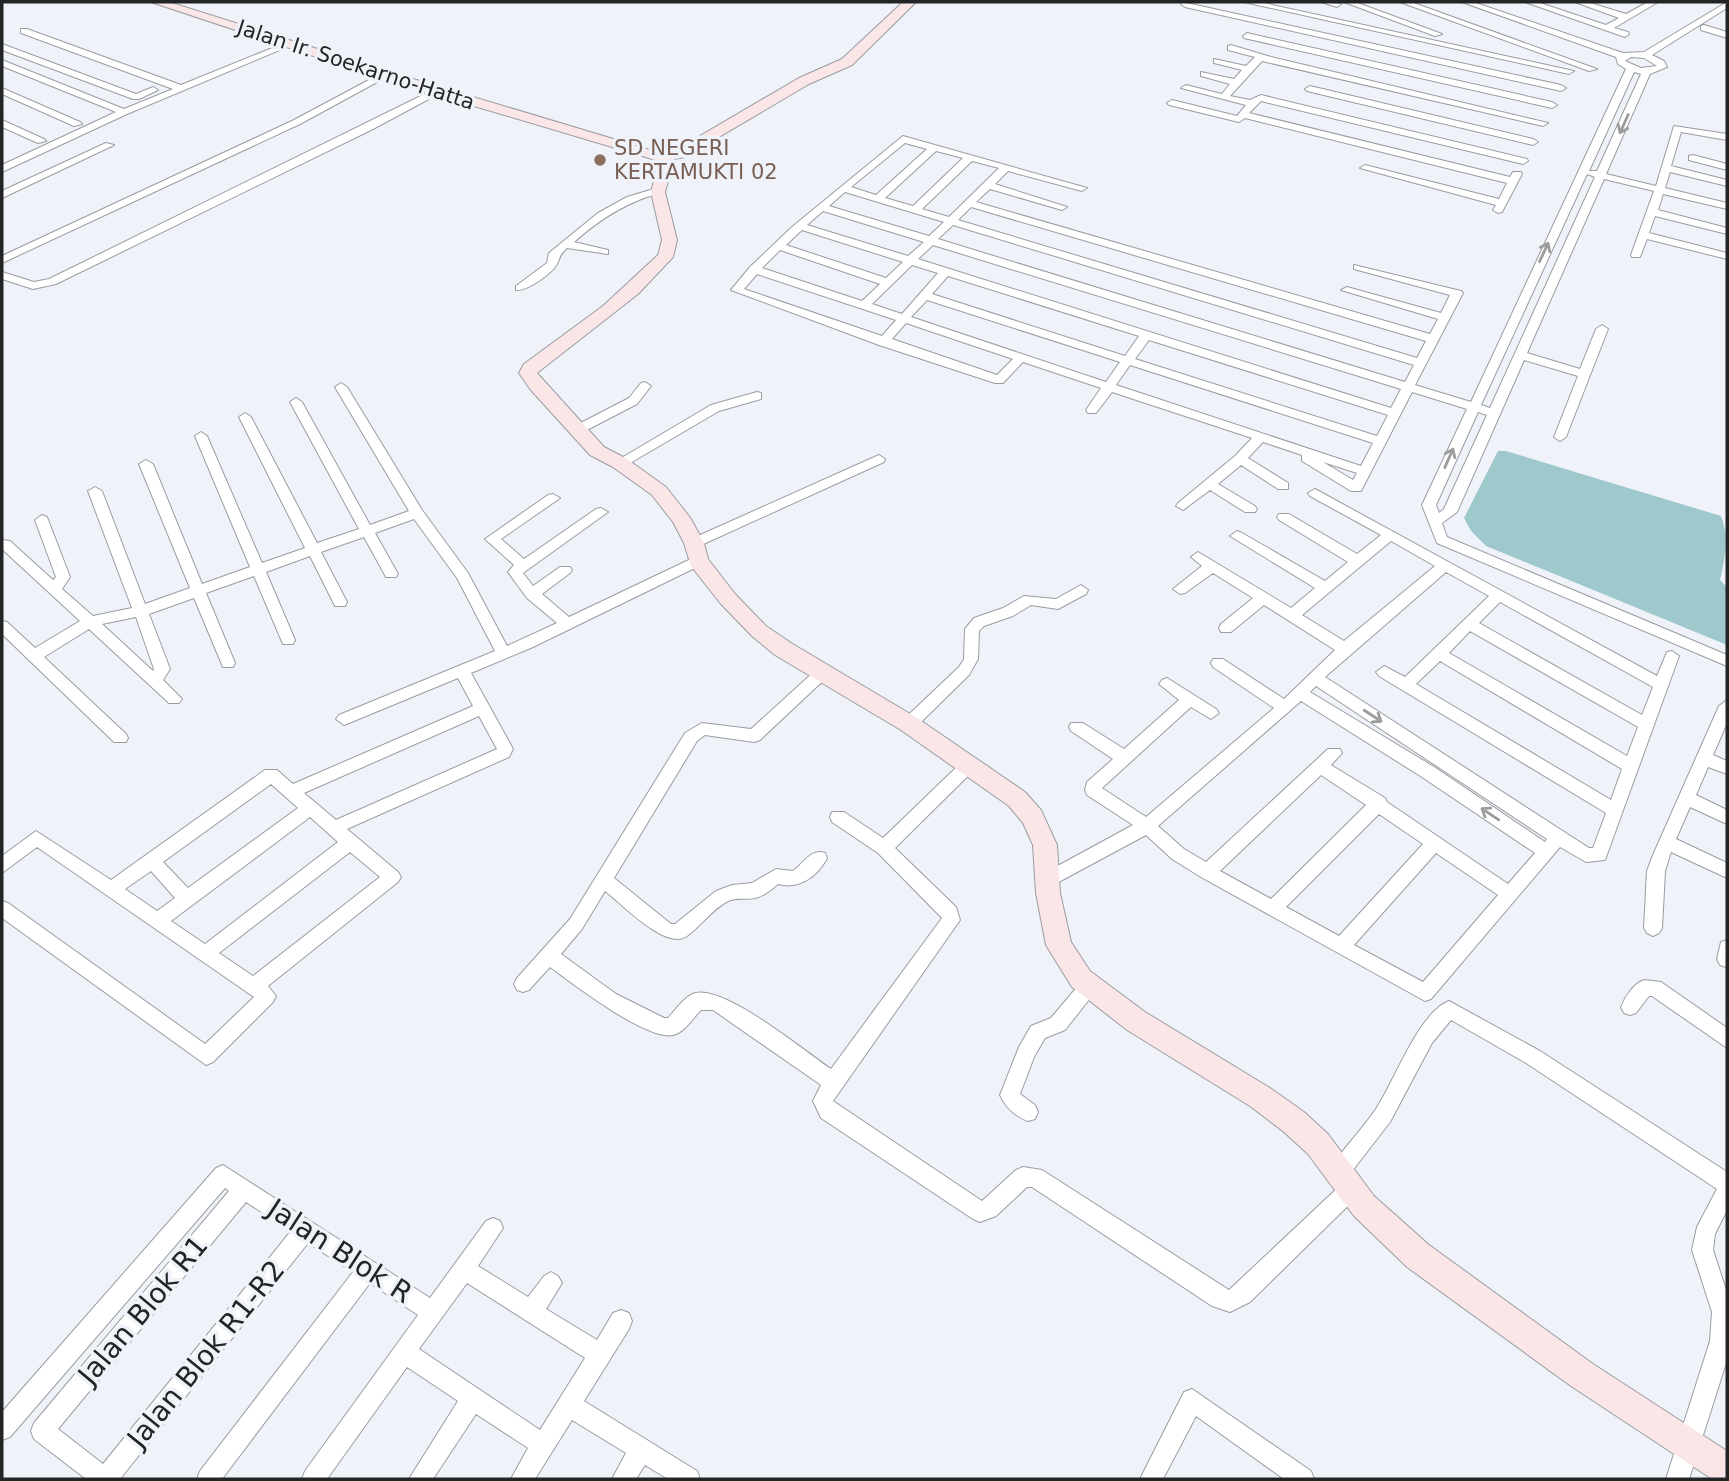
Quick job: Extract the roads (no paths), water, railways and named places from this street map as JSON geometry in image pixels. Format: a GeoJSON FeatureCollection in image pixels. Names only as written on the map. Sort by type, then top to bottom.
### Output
{"type":"FeatureCollection","features":[{"type":"Feature","properties":{"kind":"main road","name":"Jalan Ir. Soekarno-Hatta"},"geometry":{"type":"LineString","coordinates":[[157,2],[562,130],[653,156],[668,157]]}},
{"type":"Feature","properties":{"kind":"main road"},"geometry":{"type":"LineString","coordinates":[[668,157],[687,150],[804,81],[847,62],[910,2]]}},
{"type":"Feature","properties":{"kind":"main road"},"geometry":{"type":"LineString","coordinates":[[696,552],[728,599],[759,631],[822,673],[909,724],[1017,799],[1033,817],[1045,845],[1047,880],[1059,945],[1081,979],[1136,1021],[1260,1097],[1294,1122],[1318,1144],[1364,1206],[1427,1262],[1582,1375],[1727,1470]]}},
{"type":"Feature","properties":{"kind":"street"},"geometry":{"type":"LineString","coordinates":[[1248,2],[1495,55],[1592,69]]}},
{"type":"Feature","properties":{"kind":"street"},"geometry":{"type":"LineString","coordinates":[[1325,2],[1339,3]]}},
{"type":"Feature","properties":{"kind":"street"},"geometry":{"type":"LineString","coordinates":[[1348,2],[1495,55]]}},
{"type":"Feature","properties":{"kind":"street"},"geometry":{"type":"LineString","coordinates":[[1404,2],[1571,67]]}},
{"type":"Feature","properties":{"kind":"street"},"geometry":{"type":"LineString","coordinates":[[1466,2],[1622,56],[1650,57],[1727,14]]}},
{"type":"Feature","properties":{"kind":"street"},"geometry":{"type":"LineString","coordinates":[[1530,2],[1625,34]]}},
{"type":"Feature","properties":{"kind":"street"},"geometry":{"type":"LineString","coordinates":[[1579,2],[1626,18]]}},
{"type":"Feature","properties":{"kind":"street"},"geometry":{"type":"LineString","coordinates":[[1625,2],[1644,8]]}},
{"type":"Feature","properties":{"kind":"street"},"geometry":{"type":"LineString","coordinates":[[1608,28],[1654,2]]}},
{"type":"Feature","properties":{"kind":"street"},"geometry":{"type":"LineString","coordinates":[[1289,63],[1339,3]]}},
{"type":"Feature","properties":{"kind":"street"},"geometry":{"type":"LineString","coordinates":[[1185,4],[1561,88]]}},
{"type":"Feature","properties":{"kind":"street"},"geometry":{"type":"LineString","coordinates":[[1650,57],[1727,4]]}},
{"type":"Feature","properties":{"kind":"street"},"geometry":{"type":"LineString","coordinates":[[2,40],[36,26]]}},
{"type":"Feature","properties":{"kind":"street"},"geometry":{"type":"LineString","coordinates":[[1704,28],[1727,35]]}},
{"type":"Feature","properties":{"kind":"street"},"geometry":{"type":"LineString","coordinates":[[24,31],[182,89]]}},
{"type":"Feature","properties":{"kind":"street"},"geometry":{"type":"LineString","coordinates":[[1247,36],[1552,106]]}},
{"type":"Feature","properties":{"kind":"street"},"geometry":{"type":"LineString","coordinates":[[2,169],[124,112],[290,44]]}},
{"type":"Feature","properties":{"kind":"street"},"geometry":{"type":"LineString","coordinates":[[2,47],[136,97],[168,83]]}},
{"type":"Feature","properties":{"kind":"street"},"geometry":{"type":"LineString","coordinates":[[1231,48],[1323,73],[1542,123]]}},
{"type":"Feature","properties":{"kind":"street"},"geometry":{"type":"LineString","coordinates":[[1622,56],[1621,62],[1631,68],[1647,71],[1662,67],[1650,57]]}},
{"type":"Feature","properties":{"kind":"street"},"geometry":{"type":"LineString","coordinates":[[1224,97],[1259,58],[1289,63]]}},
{"type":"Feature","properties":{"kind":"street"},"geometry":{"type":"LineString","coordinates":[[1217,61],[1249,69]]}},
{"type":"Feature","properties":{"kind":"street"},"geometry":{"type":"LineString","coordinates":[[2,63],[124,112]]}},
{"type":"Feature","properties":{"kind":"street"},"geometry":{"type":"LineString","coordinates":[[1365,168],[1500,206],[1571,67]]}},
{"type":"Feature","properties":{"kind":"street"},"geometry":{"type":"LineString","coordinates":[[1631,68],[1429,505],[1437,520],[1436,531],[1442,540],[1727,661]]}},
{"type":"Feature","properties":{"kind":"street"},"geometry":{"type":"LineString","coordinates":[[1437,520],[1450,512],[1647,71]]}},
{"type":"Feature","properties":{"kind":"street"},"geometry":{"type":"LineString","coordinates":[[15,78],[27,73]]}},
{"type":"Feature","properties":{"kind":"street"},"geometry":{"type":"LineString","coordinates":[[1296,107],[1323,73]]}},
{"type":"Feature","properties":{"kind":"street"},"geometry":{"type":"LineString","coordinates":[[1203,74],[1237,83]]}},
{"type":"Feature","properties":{"kind":"street"},"geometry":{"type":"LineString","coordinates":[[2,260],[284,128],[326,107],[353,89],[385,75]]}},
{"type":"Feature","properties":{"kind":"street"},"geometry":{"type":"LineString","coordinates":[[1186,88],[1253,104]]}},
{"type":"Feature","properties":{"kind":"street"},"geometry":{"type":"LineString","coordinates":[[1310,89],[1533,142]]}},
{"type":"Feature","properties":{"kind":"street"},"geometry":{"type":"LineString","coordinates":[[2,91],[77,124]]}},
{"type":"Feature","properties":{"kind":"street"},"geometry":{"type":"LineString","coordinates":[[2,275],[33,286],[52,282],[437,91]]}},
{"type":"Feature","properties":{"kind":"street"},"geometry":{"type":"LineString","coordinates":[[1172,103],[1237,119],[1244,115],[1256,99],[1261,99],[1523,161]]}},
{"type":"Feature","properties":{"kind":"street"},"geometry":{"type":"LineString","coordinates":[[3,157],[114,107]]}},
{"type":"Feature","properties":{"kind":"street"},"geometry":{"type":"LineString","coordinates":[[1244,115],[1513,181]]}},
{"type":"Feature","properties":{"kind":"street"},"geometry":{"type":"LineString","coordinates":[[2,123],[41,141]]}},
{"type":"Feature","properties":{"kind":"street"},"geometry":{"type":"LineString","coordinates":[[1636,255],[1660,189],[1677,128],[1720,147],[1727,167]]}},
{"type":"Feature","properties":{"kind":"street"},"geometry":{"type":"LineString","coordinates":[[1021,357],[999,380],[737,290],[754,269],[779,246],[903,139],[1082,188]]}},
{"type":"Feature","properties":{"kind":"street"},"geometry":{"type":"LineString","coordinates":[[2,195],[109,145]]}},
{"type":"Feature","properties":{"kind":"street"},"geometry":{"type":"LineString","coordinates":[[878,199],[934,147]]}},
{"type":"Feature","properties":{"kind":"street"},"geometry":{"type":"LineString","coordinates":[[1693,158],[1720,147]]}},
{"type":"Feature","properties":{"kind":"street"},"geometry":{"type":"LineString","coordinates":[[3,157],[44,175]]}},
{"type":"Feature","properties":{"kind":"street"},"geometry":{"type":"LineString","coordinates":[[668,157],[657,191],[670,244],[666,258],[615,304],[528,371],[536,386],[597,451],[620,463],[659,491],[681,519],[696,552]]}},
{"type":"Feature","properties":{"kind":"street"},"geometry":{"type":"LineString","coordinates":[[914,211],[970,157]]}},
{"type":"Feature","properties":{"kind":"street"},"geometry":{"type":"LineString","coordinates":[[865,304],[1006,167]]}},
{"type":"Feature","properties":{"kind":"street"},"geometry":{"type":"LineString","coordinates":[[1665,169],[1727,183]]}},
{"type":"Feature","properties":{"kind":"street"},"geometry":{"type":"LineString","coordinates":[[1582,171],[1727,206]]}},
{"type":"Feature","properties":{"kind":"street"},"geometry":{"type":"LineString","coordinates":[[988,186],[1062,207]]}},
{"type":"Feature","properties":{"kind":"street"},"geometry":{"type":"LineString","coordinates":[[845,189],[1420,363]]}},
{"type":"Feature","properties":{"kind":"street"},"geometry":{"type":"LineString","coordinates":[[520,288],[552,264],[553,256],[566,244],[632,198],[657,191]]}},
{"type":"Feature","properties":{"kind":"street"},"geometry":{"type":"LineString","coordinates":[[970,203],[1433,339]]}},
{"type":"Feature","properties":{"kind":"street"},"geometry":{"type":"LineString","coordinates":[[822,207],[930,243],[1494,413]]}},
{"type":"Feature","properties":{"kind":"street"},"geometry":{"type":"LineString","coordinates":[[1652,212],[1727,231]]}},
{"type":"Feature","properties":{"kind":"street"},"geometry":{"type":"LineString","coordinates":[[801,226],[1394,413]]}},
{"type":"Feature","properties":{"kind":"street"},"geometry":{"type":"LineString","coordinates":[[1643,234],[1727,256]]}},
{"type":"Feature","properties":{"kind":"street"},"geometry":{"type":"LineString","coordinates":[[566,244],[604,252]]}},
{"type":"Feature","properties":{"kind":"street"},"geometry":{"type":"LineString","coordinates":[[779,246],[888,283]]}},
{"type":"Feature","properties":{"kind":"street"},"geometry":{"type":"LineString","coordinates":[[754,269],[1281,443],[1356,488],[1457,293],[1358,267]]}},
{"type":"Feature","properties":{"kind":"street"},"geometry":{"type":"LineString","coordinates":[[1161,313],[1194,269]]}},
{"type":"Feature","properties":{"kind":"street"},"geometry":{"type":"LineString","coordinates":[[883,342],[945,272]]}},
{"type":"Feature","properties":{"kind":"street"},"geometry":{"type":"LineString","coordinates":[[1347,290],[1444,317]]}},
{"type":"Feature","properties":{"kind":"street"},"geometry":{"type":"LineString","coordinates":[[923,295],[1380,441]]}},
{"type":"Feature","properties":{"kind":"street"},"geometry":{"type":"LineString","coordinates":[[1115,326],[1132,304]]}},
{"type":"Feature","properties":{"kind":"street"},"geometry":{"type":"LineString","coordinates":[[1176,345],[1192,323]]}},
{"type":"Feature","properties":{"kind":"street"},"geometry":{"type":"LineString","coordinates":[[1560,437],[1602,329]]}},
{"type":"Feature","properties":{"kind":"street"},"geometry":{"type":"LineString","coordinates":[[1092,411],[1146,335]]}},
{"type":"Feature","properties":{"kind":"street"},"geometry":{"type":"LineString","coordinates":[[883,342],[986,386]]}},
{"type":"Feature","properties":{"kind":"street"},"geometry":{"type":"LineString","coordinates":[[1521,355],[1584,374]]}},
{"type":"Feature","properties":{"kind":"street"},"geometry":{"type":"LineString","coordinates":[[579,429],[633,401],[645,386]]}},
{"type":"Feature","properties":{"kind":"street"},"geometry":{"type":"LineString","coordinates":[[341,387],[416,513],[463,576],[503,653]]}},
{"type":"Feature","properties":{"kind":"street"},"geometry":{"type":"LineString","coordinates":[[620,463],[715,408],[757,396]]}},
{"type":"Feature","properties":{"kind":"street"},"geometry":{"type":"LineString","coordinates":[[296,402],[391,574]]}},
{"type":"Feature","properties":{"kind":"street"},"geometry":{"type":"LineString","coordinates":[[246,417],[340,602]]}},
{"type":"Feature","properties":{"kind":"street"},"geometry":{"type":"LineString","coordinates":[[201,436],[288,640]]}},
{"type":"Feature","properties":{"kind":"street"},"geometry":{"type":"LineString","coordinates":[[1183,506],[1240,459],[1261,436]]}},
{"type":"Feature","properties":{"kind":"street"},"geometry":{"type":"LineString","coordinates":[[344,719],[568,624],[696,552],[879,459]]}},
{"type":"Feature","properties":{"kind":"street"},"geometry":{"type":"LineString","coordinates":[[1240,459],[1283,486]]}},
{"type":"Feature","properties":{"kind":"street"},"geometry":{"type":"LineString","coordinates":[[146,464],[228,663]]}},
{"type":"Feature","properties":{"kind":"street"},"geometry":{"type":"LineString","coordinates":[[1211,485],[1250,509]]}},
{"type":"Feature","properties":{"kind":"street"},"geometry":{"type":"LineString","coordinates":[[96,491],[162,669],[156,680]]}},
{"type":"Feature","properties":{"kind":"street"},"geometry":{"type":"LineString","coordinates":[[1315,493],[1661,685]]}},
{"type":"Feature","properties":{"kind":"street"},"geometry":{"type":"LineString","coordinates":[[524,565],[492,539],[553,498]]}},
{"type":"Feature","properties":{"kind":"street"},"geometry":{"type":"LineString","coordinates":[[568,624],[532,594],[515,572],[601,512]]}},
{"type":"Feature","properties":{"kind":"street"},"geometry":{"type":"LineString","coordinates":[[33,656],[89,622],[141,611],[416,513]]}},
{"type":"Feature","properties":{"kind":"street"},"geometry":{"type":"LineString","coordinates":[[1284,517],[1358,561]]}},
{"type":"Feature","properties":{"kind":"street"},"geometry":{"type":"LineString","coordinates":[[42,520],[62,577],[54,590]]}},
{"type":"Feature","properties":{"kind":"street"},"geometry":{"type":"LineString","coordinates":[[1292,615],[1390,535]]}},
{"type":"Feature","properties":{"kind":"street"},"geometry":{"type":"LineString","coordinates":[[1237,536],[1326,588]]}},
{"type":"Feature","properties":{"kind":"street"},"geometry":{"type":"LineString","coordinates":[[5,544],[174,699]]}},
{"type":"Feature","properties":{"kind":"street"},"geometry":{"type":"LineString","coordinates":[[1198,557],[1345,649]]}},
{"type":"Feature","properties":{"kind":"street"},"geometry":{"type":"LineString","coordinates":[[1047,880],[1147,827],[1285,707],[1345,649],[1444,565]]}},
{"type":"Feature","properties":{"kind":"street"},"geometry":{"type":"LineString","coordinates":[[1180,589],[1212,567]]}},
{"type":"Feature","properties":{"kind":"street"},"geometry":{"type":"LineString","coordinates":[[532,594],[565,570]]}},
{"type":"Feature","properties":{"kind":"street"},"geometry":{"type":"LineString","coordinates":[[909,724],[964,671],[971,659],[972,629],[979,622],[1008,612],[1029,600],[1058,604],[1081,590]]}},
{"type":"Feature","properties":{"kind":"street"},"geometry":{"type":"LineString","coordinates":[[1407,684],[1500,594]]}},
{"type":"Feature","properties":{"kind":"street"},"geometry":{"type":"LineString","coordinates":[[1226,628],[1262,599]]}},
{"type":"Feature","properties":{"kind":"street"},"geometry":{"type":"LineString","coordinates":[[1469,624],[1646,724]]}},
{"type":"Feature","properties":{"kind":"street"},"geometry":{"type":"LineString","coordinates":[[2,626],[120,738]]}},
{"type":"Feature","properties":{"kind":"street"},"geometry":{"type":"LineString","coordinates":[[1439,654],[1629,765]]}},
{"type":"Feature","properties":{"kind":"street"},"geometry":{"type":"LineString","coordinates":[[1316,679],[1586,855],[1598,855],[1629,765],[1672,656]]}},
{"type":"Feature","properties":{"kind":"street"},"geometry":{"type":"LineString","coordinates":[[1218,663],[1285,707]]}},
{"type":"Feature","properties":{"kind":"street"},"geometry":{"type":"LineString","coordinates":[[334,828],[503,753],[505,749],[461,669]]}},
{"type":"Feature","properties":{"kind":"street"},"geometry":{"type":"LineString","coordinates":[[1384,672],[1614,810]]}},
{"type":"Feature","properties":{"kind":"street"},"geometry":{"type":"LineString","coordinates":[[523,984],[576,925],[697,731],[709,729],[754,736],[822,673]]}},
{"type":"Feature","properties":{"kind":"street"},"geometry":{"type":"LineString","coordinates":[[1167,684],[1211,713]]}},
{"type":"Feature","properties":{"kind":"street"},"geometry":{"type":"LineString","coordinates":[[1300,693],[1427,772],[1547,852]]}},
{"type":"Feature","properties":{"kind":"street"},"geometry":{"type":"LineString","coordinates":[[1189,700],[1093,787],[1093,790],[1207,872],[1425,993],[1532,1057],[1727,1184]]}},
{"type":"Feature","properties":{"kind":"street"},"geometry":{"type":"LineString","coordinates":[[291,792],[483,708]]}},
{"type":"Feature","properties":{"kind":"street"},"geometry":{"type":"LineString","coordinates":[[1653,928],[1656,871],[1725,715]]}},
{"type":"Feature","properties":{"kind":"street"},"geometry":{"type":"LineString","coordinates":[[1077,727],[1125,758]]}},
{"type":"Feature","properties":{"kind":"street"},"geometry":{"type":"LineString","coordinates":[[1207,872],[1334,753]]}},
{"type":"Feature","properties":{"kind":"street"},"geometry":{"type":"LineString","coordinates":[[1704,758],[1727,768]]}},
{"type":"Feature","properties":{"kind":"street"},"geometry":{"type":"LineString","coordinates":[[884,848],[970,764]]}},
{"type":"Feature","properties":{"kind":"street"},"geometry":{"type":"LineString","coordinates":[[1322,766],[1510,894]]}},
{"type":"Feature","properties":{"kind":"street"},"geometry":{"type":"LineString","coordinates":[[111,890],[271,775],[392,877],[253,987]]}},
{"type":"Feature","properties":{"kind":"street"},"geometry":{"type":"LineString","coordinates":[[1686,798],[1727,817]]}},
{"type":"Feature","properties":{"kind":"street"},"geometry":{"type":"LineString","coordinates":[[1273,909],[1379,803]]}},
{"type":"Feature","properties":{"kind":"street"},"geometry":{"type":"LineString","coordinates":[[157,921],[310,808]]}},
{"type":"Feature","properties":{"kind":"street"},"geometry":{"type":"LineString","coordinates":[[838,817],[884,848],[950,912],[951,920],[833,1082],[823,1101],[828,1111],[982,1213],[1023,1177],[1035,1177],[1225,1300],[1230,1301],[1242,1293],[1345,1180],[1425,1037],[1449,1009]]}},
{"type":"Feature","properties":{"kind":"street"},"geometry":{"type":"LineString","coordinates":[[1425,993],[1559,837]]}},
{"type":"Feature","properties":{"kind":"street"},"geometry":{"type":"LineString","coordinates":[[2,866],[36,838],[267,996],[206,1056],[2,908]]}},
{"type":"Feature","properties":{"kind":"street"},"geometry":{"type":"LineString","coordinates":[[205,954],[350,842]]}},
{"type":"Feature","properties":{"kind":"street"},"geometry":{"type":"LineString","coordinates":[[1341,947],[1435,842]]}},
{"type":"Feature","properties":{"kind":"street"},"geometry":{"type":"LineString","coordinates":[[1667,842],[1727,871]]}},
{"type":"Feature","properties":{"kind":"street"},"geometry":{"type":"LineString","coordinates":[[604,880],[673,933],[679,932],[720,895],[739,890],[755,891],[776,876],[793,881],[819,858]]}},
{"type":"Feature","properties":{"kind":"street"},"geometry":{"type":"LineString","coordinates":[[152,861],[187,899]]}},
{"type":"Feature","properties":{"kind":"street"},"geometry":{"type":"LineString","coordinates":[[1726,959],[1727,948]]}},
{"type":"Feature","properties":{"kind":"street"},"geometry":{"type":"LineString","coordinates":[[549,956],[610,1000],[662,1027],[672,1027],[697,1001],[715,1002],[833,1082]]}},
{"type":"Feature","properties":{"kind":"street"},"geometry":{"type":"LineString","coordinates":[[1028,1112],[1012,1100],[1010,1095],[1026,1053],[1038,1032],[1058,1024],[1090,986]]}},
{"type":"Feature","properties":{"kind":"street"},"geometry":{"type":"LineString","coordinates":[[1630,1007],[1644,988],[1655,988],[1727,1039]]}},
{"type":"Feature","properties":{"kind":"street","name":"Jalan Blok R"},"geometry":{"type":"LineString","coordinates":[[2,1429],[223,1175],[433,1312],[313,1479]]}},
{"type":"Feature","properties":{"kind":"street","name":"Jalan Blok R1"},"geometry":{"type":"LineString","coordinates":[[105,1479],[42,1431],[244,1189]]}},
{"type":"Feature","properties":{"kind":"street"},"geometry":{"type":"LineString","coordinates":[[1678,1479],[1718,1352],[1725,1321],[1721,1299],[1702,1247],[1703,1237],[1727,1191]]}},
{"type":"Feature","properties":{"kind":"street"},"geometry":{"type":"LineString","coordinates":[[433,1312],[494,1228]]}},
{"type":"Feature","properties":{"kind":"street","name":"Jalan Blok R1-R2"},"geometry":{"type":"LineString","coordinates":[[105,1479],[306,1229]]}},
{"type":"Feature","properties":{"kind":"street"},"geometry":{"type":"LineString","coordinates":[[208,1479],[368,1269]]}},
{"type":"Feature","properties":{"kind":"street"},"geometry":{"type":"LineString","coordinates":[[464,1269],[600,1355]]}},
{"type":"Feature","properties":{"kind":"street"},"geometry":{"type":"LineString","coordinates":[[531,1312],[551,1283]]}},
{"type":"Feature","properties":{"kind":"street"},"geometry":{"type":"LineString","coordinates":[[522,1479],[621,1321]]}},
{"type":"Feature","properties":{"kind":"street"},"geometry":{"type":"LineString","coordinates":[[404,1352],[543,1445]]}},
{"type":"Feature","properties":{"kind":"street"},"geometry":{"type":"LineString","coordinates":[[420,1479],[473,1399]]}},
{"type":"Feature","properties":{"kind":"street"},"geometry":{"type":"LineString","coordinates":[[1151,1479],[1192,1400],[1303,1479]]}},
{"type":"Feature","properties":{"kind":"street"},"geometry":{"type":"LineString","coordinates":[[569,1405],[689,1479]]}},
{"type":"Feature","properties":{"kind":"street"},"geometry":{"type":"LineString","coordinates":[[623,1479],[641,1450]]}},
{"type":"Feature","properties":{"kind":"water"},"geometry":{"type":"Polygon","coordinates":[[[1498,451],[1506,451],[1721,516],[1726,539],[1720,580],[1727,587],[1727,645],[1486,546],[1471,531],[1464,518],[1498,451]]]}},
{"type":"Feature","properties":{"kind":"place","name":"SD NEGERI KERTAMUKTI 02"},"geometry":{"type":"Point","coordinates":[600,160]}}]}
